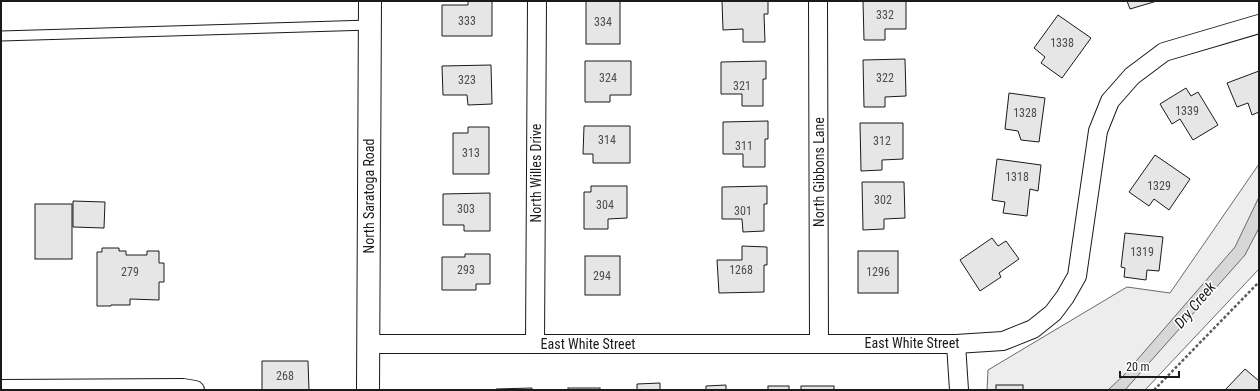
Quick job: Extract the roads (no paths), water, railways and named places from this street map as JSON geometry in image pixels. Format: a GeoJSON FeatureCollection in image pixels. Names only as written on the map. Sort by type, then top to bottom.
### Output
{"type":"FeatureCollection","features":[{"type":"Feature","properties":{"kind":"main road","name":"North Saratoga Road"},"geometry":{"type":"LineString","coordinates":[[368,390],[370,1]]}},
{"type":"Feature","properties":{"kind":"street","name":"North Willes Drive"},"geometry":{"type":"LineString","coordinates":[[535,344],[537,1]]}},
{"type":"Feature","properties":{"kind":"street","name":"North Gibbons Lane"},"geometry":{"type":"LineString","coordinates":[[818,1],[819,344]]}},
{"type":"Feature","properties":{"kind":"street","name":"East White Street"},"geometry":{"type":"LineString","coordinates":[[368,344],[956,344],[1003,341],[1033,329],[1053,313],[1065,297],[1076,276],[1098,131],[1110,101],[1132,76],[1164,52],[1259,24]]}},
{"type":"Feature","properties":{"kind":"street"},"geometry":{"type":"LineString","coordinates":[[956,344],[959,390]]}},
{"type":"Feature","properties":{"kind":"street"},"geometry":{"type":"LineString","coordinates":[[1,389],[183,388],[195,390]]}},
{"type":"Feature","properties":{"kind":"lane"},"geometry":{"type":"LineString","coordinates":[[1,36],[370,25]]}},
{"type":"Feature","properties":{"kind":"water","name":"Dry Creek"},"geometry":{"type":"Polygon","coordinates":[[[1259,197],[1259,228],[1245,255],[1125,390],[1108,390],[1124,375],[1235,247],[1259,197]]]}}]}
